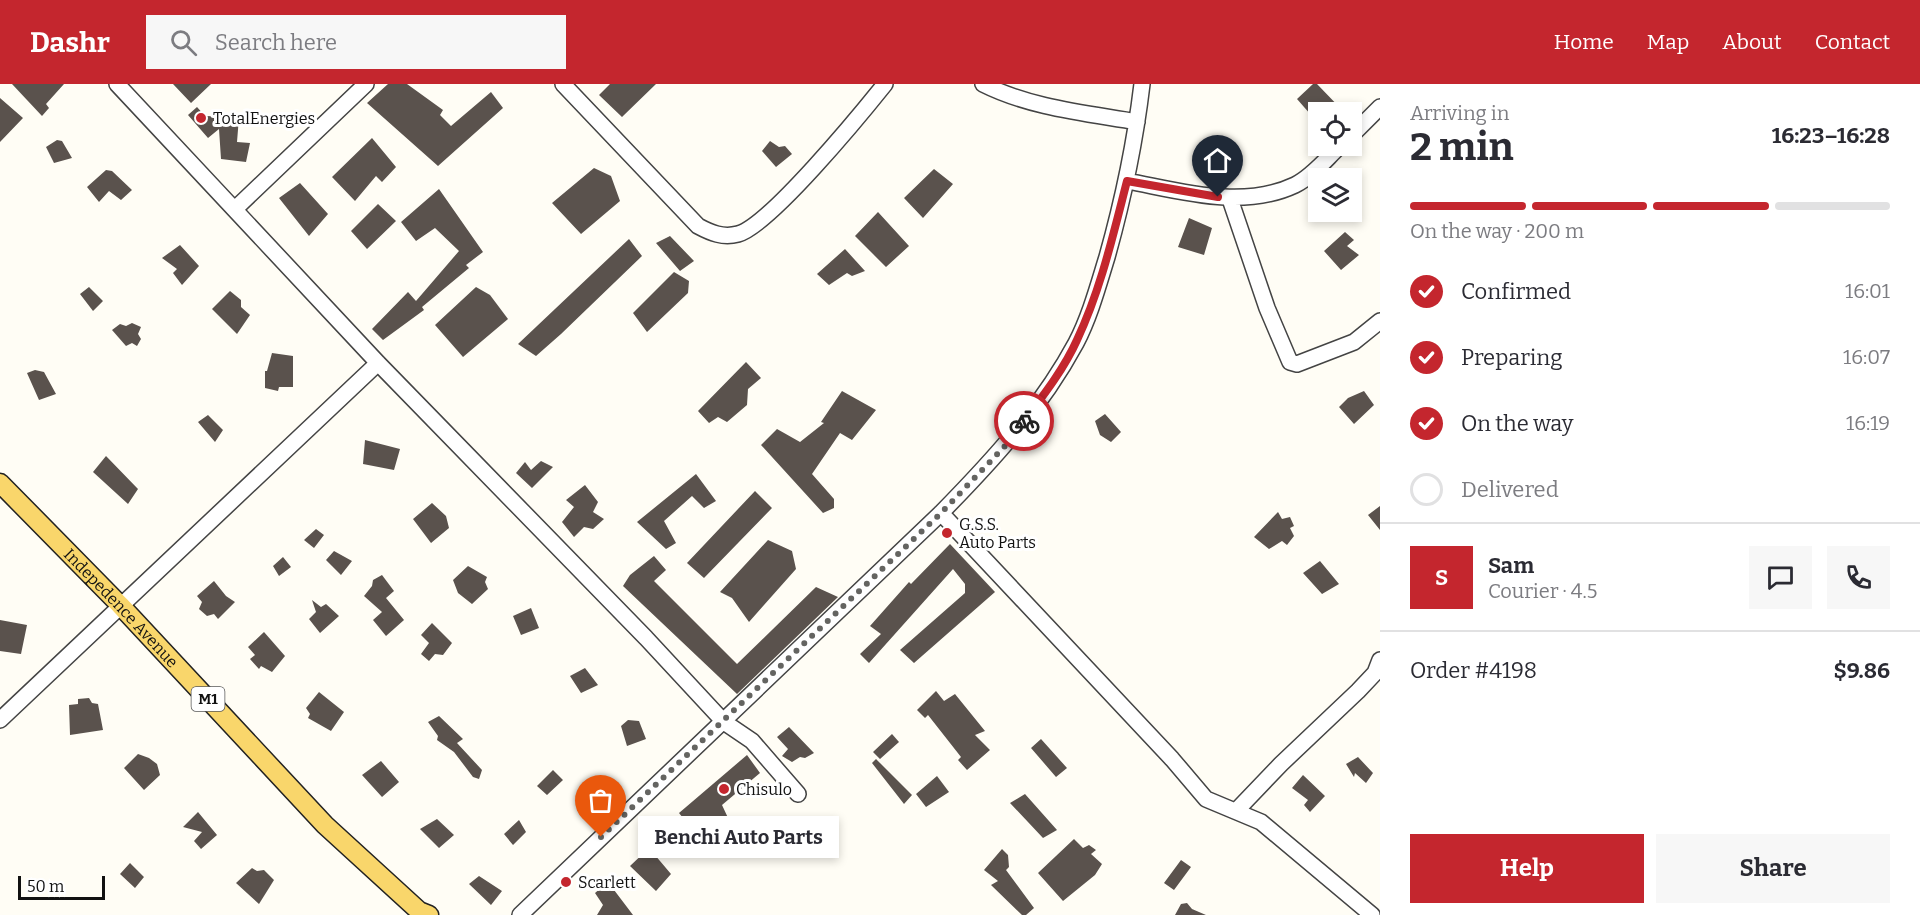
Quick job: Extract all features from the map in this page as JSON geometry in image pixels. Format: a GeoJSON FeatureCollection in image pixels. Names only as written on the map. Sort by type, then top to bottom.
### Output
{"type":"FeatureCollection","features":[{"type":"Feature","properties":{"kind":"main road","name":"Indepedence Avenue"},"geometry":{"type":"LineString","coordinates":[[0,483],[120,605],[326,825],[422,914]]}},
{"type":"Feature","properties":{"kind":"street"},"geometry":{"type":"LineString","coordinates":[[117,84],[378,363],[646,638],[724,722],[745,734],[798,794]]}},
{"type":"Feature","properties":{"kind":"street"},"geometry":{"type":"LineString","coordinates":[[236,209],[366,84]]}},
{"type":"Feature","properties":{"kind":"street"},"geometry":{"type":"LineString","coordinates":[[563,84],[698,226],[711,233],[725,235],[739,234],[762,219],[828,152],[885,84]]}},
{"type":"Feature","properties":{"kind":"street"},"geometry":{"type":"LineString","coordinates":[[983,84],[999,92],[1053,107],[1137,122]]}},
{"type":"Feature","properties":{"kind":"street"},"geometry":{"type":"LineString","coordinates":[[520,915],[941,513],[1006,445],[1044,395],[1076,342],[1095,299],[1127,181],[1142,84]]}},
{"type":"Feature","properties":{"kind":"street"},"geometry":{"type":"LineString","coordinates":[[1362,125],[1380,107]]}},
{"type":"Feature","properties":{"kind":"street"},"geometry":{"type":"LineString","coordinates":[[1127,181],[1230,199],[1279,190],[1296,184],[1328,156]]}},
{"type":"Feature","properties":{"kind":"street"},"geometry":{"type":"LineString","coordinates":[[1230,199],[1271,319],[1290,363],[1297,364],[1354,342],[1380,321]]}},
{"type":"Feature","properties":{"kind":"street"},"geometry":{"type":"LineString","coordinates":[[0,720],[378,363]]}},
{"type":"Feature","properties":{"kind":"street"},"geometry":{"type":"LineString","coordinates":[[941,513],[1172,759],[1206,799],[1237,810],[1275,832],[1372,915]]}},
{"type":"Feature","properties":{"kind":"street"},"geometry":{"type":"LineString","coordinates":[[1237,810],[1246,798],[1378,670]]}},
{"type":"Feature","properties":{"kind":"building"},"geometry":{"type":"Polygon","coordinates":[[[12,84],[64,84],[46,104],[49,108],[42,116],[12,84]]]}},
{"type":"Feature","properties":{"kind":"building"},"geometry":{"type":"Polygon","coordinates":[[[173,84],[211,84],[191,103],[173,84]]]}},
{"type":"Feature","properties":{"kind":"building"},"geometry":{"type":"Polygon","coordinates":[[[388,84],[407,84],[443,110],[440,115],[451,126],[491,92],[503,108],[438,166],[367,103],[388,84]]]}},
{"type":"Feature","properties":{"kind":"building"},"geometry":{"type":"Polygon","coordinates":[[[610,84],[656,84],[622,117],[599,95],[610,84]]]}},
{"type":"Feature","properties":{"kind":"building"},"geometry":{"type":"Polygon","coordinates":[[[1313,84],[1317,84],[1334,102],[1308,102],[1308,112],[1297,99],[1313,84]]]}},
{"type":"Feature","properties":{"kind":"building"},"geometry":{"type":"Polygon","coordinates":[[[0,98],[23,118],[0,142],[0,98]]]}},
{"type":"Feature","properties":{"kind":"building"},"geometry":{"type":"Polygon","coordinates":[[[197,107],[205,116],[239,117],[237,142],[250,143],[246,162],[221,159],[219,129],[208,138],[188,115],[197,107]]]}},
{"type":"Feature","properties":{"kind":"building"},"geometry":{"type":"Polygon","coordinates":[[[372,138],[396,167],[382,182],[376,176],[355,201],[332,177],[372,138]]]}},
{"type":"Feature","properties":{"kind":"building"},"geometry":{"type":"Polygon","coordinates":[[[57,140],[62,141],[72,158],[54,163],[46,147],[57,140]]]}},
{"type":"Feature","properties":{"kind":"building"},"geometry":{"type":"Polygon","coordinates":[[[770,141],[779,147],[785,146],[792,154],[776,167],[762,151],[770,141]]]}},
{"type":"Feature","properties":{"kind":"building"},"geometry":{"type":"Polygon","coordinates":[[[594,168],[611,176],[620,201],[581,234],[552,203],[594,168]]]}},
{"type":"Feature","properties":{"kind":"building"},"geometry":{"type":"Polygon","coordinates":[[[934,169],[953,184],[923,218],[904,198],[934,169]]]}},
{"type":"Feature","properties":{"kind":"building"},"geometry":{"type":"Polygon","coordinates":[[[106,170],[112,171],[132,190],[121,200],[109,191],[99,202],[87,187],[106,170]]]}},
{"type":"Feature","properties":{"kind":"building"},"geometry":{"type":"Polygon","coordinates":[[[300,183],[328,214],[309,236],[279,198],[300,183]]]}},
{"type":"Feature","properties":{"kind":"building"},"geometry":{"type":"Polygon","coordinates":[[[439,189],[483,252],[466,265],[469,268],[422,307],[424,310],[383,340],[372,329],[408,292],[416,301],[459,251],[435,228],[416,241],[401,222],[439,189]]]}},
{"type":"Feature","properties":{"kind":"building"},"geometry":{"type":"Polygon","coordinates":[[[378,204],[396,221],[367,249],[351,231],[378,204]]]}},
{"type":"Feature","properties":{"kind":"building"},"geometry":{"type":"Polygon","coordinates":[[[878,212],[909,246],[886,267],[855,236],[878,212]]]}},
{"type":"Feature","properties":{"kind":"building"},"geometry":{"type":"Polygon","coordinates":[[[1189,218],[1212,228],[1204,255],[1178,247],[1189,218]]]}},
{"type":"Feature","properties":{"kind":"building"},"geometry":{"type":"Polygon","coordinates":[[[1345,232],[1354,240],[1347,246],[1359,255],[1341,270],[1324,251],[1345,232]]]}},
{"type":"Feature","properties":{"kind":"building"},"geometry":{"type":"Polygon","coordinates":[[[670,236],[694,261],[680,271],[656,243],[670,236]]]}},
{"type":"Feature","properties":{"kind":"building"},"geometry":{"type":"Polygon","coordinates":[[[629,239],[642,256],[561,334],[536,356],[518,344],[629,239]]]}},
{"type":"Feature","properties":{"kind":"building"},"geometry":{"type":"Polygon","coordinates":[[[180,245],[199,266],[182,285],[173,273],[177,269],[162,258],[180,245]]]}},
{"type":"Feature","properties":{"kind":"building"},"geometry":{"type":"Polygon","coordinates":[[[845,249],[865,271],[852,276],[847,273],[829,285],[817,274],[845,249]]]}},
{"type":"Feature","properties":{"kind":"building"},"geometry":{"type":"Polygon","coordinates":[[[674,272],[689,281],[688,293],[647,332],[633,313],[674,272]]]}},
{"type":"Feature","properties":{"kind":"building"},"geometry":{"type":"Polygon","coordinates":[[[89,287],[103,301],[93,311],[80,294],[89,287]]]}},
{"type":"Feature","properties":{"kind":"building"},"geometry":{"type":"Polygon","coordinates":[[[476,287],[490,295],[508,319],[463,357],[435,325],[476,287]]]}},
{"type":"Feature","properties":{"kind":"building"},"geometry":{"type":"Polygon","coordinates":[[[230,291],[241,300],[241,307],[250,315],[237,334],[212,309],[230,291]]]}},
{"type":"Feature","properties":{"kind":"building"},"geometry":{"type":"Polygon","coordinates":[[[132,323],[141,327],[138,334],[141,339],[137,346],[132,343],[126,346],[112,330],[120,324],[126,326],[132,323]]]}},
{"type":"Feature","properties":{"kind":"building"},"geometry":{"type":"Polygon","coordinates":[[[272,353],[293,356],[293,387],[279,387],[278,391],[265,388],[265,371],[267,371],[272,353]]]}},
{"type":"Feature","properties":{"kind":"building"},"geometry":{"type":"Polygon","coordinates":[[[746,362],[761,378],[748,389],[747,405],[727,422],[718,417],[709,423],[698,411],[746,362]]]}},
{"type":"Feature","properties":{"kind":"building"},"geometry":{"type":"Polygon","coordinates":[[[35,370],[44,372],[56,394],[39,400],[27,373],[35,370]]]}},
{"type":"Feature","properties":{"kind":"building"},"geometry":{"type":"Polygon","coordinates":[[[842,391],[876,410],[852,440],[840,433],[812,474],[834,499],[834,508],[823,513],[761,445],[777,429],[800,442],[824,423],[821,422],[842,391]]]}},
{"type":"Feature","properties":{"kind":"building"},"geometry":{"type":"Polygon","coordinates":[[[1364,391],[1374,405],[1354,424],[1339,407],[1348,398],[1364,391]]]}},
{"type":"Feature","properties":{"kind":"building"},"geometry":{"type":"Polygon","coordinates":[[[1105,414],[1121,432],[1111,442],[1100,435],[1095,421],[1105,414]]]}},
{"type":"Feature","properties":{"kind":"building"},"geometry":{"type":"Polygon","coordinates":[[[208,415],[223,430],[215,442],[198,422],[208,415]]]}},
{"type":"Feature","properties":{"kind":"building"},"geometry":{"type":"Polygon","coordinates":[[[365,440],[400,449],[394,470],[363,464],[365,440]]]}},
{"type":"Feature","properties":{"kind":"building"},"geometry":{"type":"Polygon","coordinates":[[[106,456],[138,489],[128,504],[93,472],[106,456]]]}},
{"type":"Feature","properties":{"kind":"building"},"geometry":{"type":"Polygon","coordinates":[[[541,461],[553,467],[532,488],[516,473],[525,462],[531,470],[541,461]]]}},
{"type":"Feature","properties":{"kind":"building"},"geometry":{"type":"Polygon","coordinates":[[[696,474],[716,501],[704,508],[692,496],[664,521],[676,543],[666,549],[637,522],[696,474]]]}},
{"type":"Feature","properties":{"kind":"building"},"geometry":{"type":"Polygon","coordinates":[[[585,485],[598,502],[593,512],[604,519],[593,529],[584,527],[574,537],[562,522],[574,507],[566,500],[585,485]]]}},
{"type":"Feature","properties":{"kind":"building"},"geometry":{"type":"Polygon","coordinates":[[[755,491],[772,508],[704,578],[687,563],[755,491]]]}},
{"type":"Feature","properties":{"kind":"building"},"geometry":{"type":"Polygon","coordinates":[[[432,503],[446,516],[449,528],[431,543],[413,519],[432,503]]]}},
{"type":"Feature","properties":{"kind":"building"},"geometry":{"type":"Polygon","coordinates":[[[1380,506],[1380,530],[1368,515],[1380,506]]]}},
{"type":"Feature","properties":{"kind":"building"},"geometry":{"type":"Polygon","coordinates":[[[1278,512],[1282,519],[1290,517],[1294,526],[1290,528],[1294,536],[1287,545],[1282,541],[1269,549],[1254,537],[1278,512]]]}},
{"type":"Feature","properties":{"kind":"building"},"geometry":{"type":"Polygon","coordinates":[[[316,529],[324,535],[314,548],[304,540],[316,529]]]}},
{"type":"Feature","properties":{"kind":"building"},"geometry":{"type":"Polygon","coordinates":[[[768,540],[792,551],[796,569],[749,622],[732,598],[720,592],[768,540]]]}},
{"type":"Feature","properties":{"kind":"building"},"geometry":{"type":"Polygon","coordinates":[[[950,544],[995,592],[914,663],[900,650],[965,593],[965,584],[953,569],[869,663],[860,654],[881,634],[870,626],[909,582],[911,584],[950,544]]]}},
{"type":"Feature","properties":{"kind":"building"},"geometry":{"type":"Polygon","coordinates":[[[334,551],[352,561],[341,575],[326,560],[334,551]]]}},
{"type":"Feature","properties":{"kind":"building"},"geometry":{"type":"Polygon","coordinates":[[[654,556],[666,570],[654,581],[737,664],[816,587],[838,597],[737,694],[623,586],[630,575],[654,556]]]}},
{"type":"Feature","properties":{"kind":"building"},"geometry":{"type":"Polygon","coordinates":[[[283,557],[291,567],[279,576],[273,566],[283,557]]]}},
{"type":"Feature","properties":{"kind":"building"},"geometry":{"type":"Polygon","coordinates":[[[1320,561],[1339,584],[1322,594],[1303,573],[1320,561]]]}},
{"type":"Feature","properties":{"kind":"building"},"geometry":{"type":"Polygon","coordinates":[[[468,566],[487,577],[485,582],[488,589],[472,604],[458,593],[453,580],[468,566]]]}},
{"type":"Feature","properties":{"kind":"building"},"geometry":{"type":"Polygon","coordinates":[[[382,575],[394,591],[386,598],[404,620],[386,636],[373,620],[382,612],[364,596],[372,586],[373,580],[382,575]]]}},
{"type":"Feature","properties":{"kind":"building"},"geometry":{"type":"Polygon","coordinates":[[[214,581],[226,596],[235,602],[218,619],[214,614],[207,616],[199,609],[202,602],[197,596],[214,581]]]}},
{"type":"Feature","properties":{"kind":"building"},"geometry":{"type":"Polygon","coordinates":[[[312,600],[321,607],[326,604],[339,616],[320,633],[309,619],[316,612],[312,600]]]}},
{"type":"Feature","properties":{"kind":"building"},"geometry":{"type":"Polygon","coordinates":[[[531,608],[539,628],[521,635],[513,616],[531,608]]]}},
{"type":"Feature","properties":{"kind":"building"},"geometry":{"type":"Polygon","coordinates":[[[0,620],[27,625],[21,654],[0,651],[0,620]]]}},
{"type":"Feature","properties":{"kind":"building"},"geometry":{"type":"Polygon","coordinates":[[[432,623],[452,643],[443,655],[435,654],[429,661],[421,654],[429,643],[421,635],[432,623]]]}},
{"type":"Feature","properties":{"kind":"building"},"geometry":{"type":"Polygon","coordinates":[[[264,632],[285,656],[272,672],[261,666],[259,669],[250,659],[255,655],[248,647],[264,632]]]}},
{"type":"Feature","properties":{"kind":"building"},"geometry":{"type":"Polygon","coordinates":[[[585,668],[598,685],[581,693],[570,676],[585,668]]]}},
{"type":"Feature","properties":{"kind":"building"},"geometry":{"type":"Polygon","coordinates":[[[936,691],[944,701],[955,694],[985,731],[975,735],[990,750],[967,770],[958,760],[961,757],[928,715],[925,718],[917,710],[936,691]]]}},
{"type":"Feature","properties":{"kind":"building"},"geometry":{"type":"Polygon","coordinates":[[[319,692],[344,712],[331,731],[308,718],[310,714],[306,708],[319,692]]]}},
{"type":"Feature","properties":{"kind":"building"},"geometry":{"type":"Polygon","coordinates":[[[89,698],[92,703],[98,704],[103,730],[70,735],[69,705],[78,704],[78,699],[89,698]]]}},
{"type":"Feature","properties":{"kind":"building"},"geometry":{"type":"Polygon","coordinates":[[[439,716],[463,739],[457,743],[482,770],[479,779],[473,777],[454,752],[437,740],[438,736],[428,722],[439,716]]]}},
{"type":"Feature","properties":{"kind":"building"},"geometry":{"type":"Polygon","coordinates":[[[628,720],[639,721],[646,739],[627,746],[621,726],[628,720]]]}},
{"type":"Feature","properties":{"kind":"building"},"geometry":{"type":"Polygon","coordinates":[[[789,727],[814,753],[792,762],[782,756],[788,749],[777,737],[789,727]]]}},
{"type":"Feature","properties":{"kind":"building"},"geometry":{"type":"Polygon","coordinates":[[[892,734],[899,742],[880,759],[873,752],[892,734]]]}},
{"type":"Feature","properties":{"kind":"building"},"geometry":{"type":"Polygon","coordinates":[[[1041,739],[1067,768],[1056,777],[1031,748],[1041,739]]]}},
{"type":"Feature","properties":{"kind":"building"},"geometry":{"type":"Polygon","coordinates":[[[138,754],[157,764],[160,775],[144,790],[124,768],[138,754]]]}},
{"type":"Feature","properties":{"kind":"building","name":"Chisulo"},"geometry":{"type":"Polygon","coordinates":[[[747,755],[760,773],[722,805],[729,820],[720,826],[716,824],[702,842],[679,813],[747,755]]]}},
{"type":"Feature","properties":{"kind":"building"},"geometry":{"type":"Polygon","coordinates":[[[1358,757],[1373,773],[1366,783],[1355,773],[1354,777],[1346,764],[1358,757]]]}},
{"type":"Feature","properties":{"kind":"building"},"geometry":{"type":"Polygon","coordinates":[[[876,759],[912,795],[904,804],[872,763],[876,759]]]}},
{"type":"Feature","properties":{"kind":"building"},"geometry":{"type":"Polygon","coordinates":[[[381,761],[399,782],[382,797],[362,775],[381,761]]]}},
{"type":"Feature","properties":{"kind":"building"},"geometry":{"type":"Polygon","coordinates":[[[553,770],[563,780],[547,795],[537,786],[553,770]]]}},
{"type":"Feature","properties":{"kind":"building"},"geometry":{"type":"Polygon","coordinates":[[[1303,775],[1325,796],[1310,812],[1304,805],[1308,800],[1292,788],[1303,775]]]}},
{"type":"Feature","properties":{"kind":"building"},"geometry":{"type":"Polygon","coordinates":[[[937,776],[949,792],[926,807],[916,794],[937,776]]]}},
{"type":"Feature","properties":{"kind":"building"},"geometry":{"type":"Polygon","coordinates":[[[1025,794],[1057,830],[1043,838],[1010,803],[1025,794]]]}},
{"type":"Feature","properties":{"kind":"building"},"geometry":{"type":"Polygon","coordinates":[[[198,812],[217,835],[201,849],[194,841],[202,832],[183,827],[198,812]]]}},
{"type":"Feature","properties":{"kind":"building"},"geometry":{"type":"Polygon","coordinates":[[[437,819],[454,835],[439,848],[420,829],[437,819]]]}},
{"type":"Feature","properties":{"kind":"building"},"geometry":{"type":"Polygon","coordinates":[[[519,820],[526,832],[513,845],[504,834],[519,820]]]}},
{"type":"Feature","properties":{"kind":"building"},"geometry":{"type":"Polygon","coordinates":[[[1074,839],[1083,848],[1089,845],[1096,850],[1091,854],[1102,864],[1095,875],[1063,901],[1038,873],[1074,839]]]}},
{"type":"Feature","properties":{"kind":"building"},"geometry":{"type":"Polygon","coordinates":[[[649,848],[671,874],[656,891],[630,866],[649,848]]]}},
{"type":"Feature","properties":{"kind":"building"},"geometry":{"type":"Polygon","coordinates":[[[1002,849],[1008,855],[1009,867],[1006,870],[1034,908],[1026,915],[1022,915],[991,885],[998,881],[984,870],[1002,849]]]}},
{"type":"Feature","properties":{"kind":"building"},"geometry":{"type":"Polygon","coordinates":[[[1181,860],[1191,867],[1174,890],[1164,883],[1181,860]]]}},
{"type":"Feature","properties":{"kind":"building"},"geometry":{"type":"Polygon","coordinates":[[[130,863],[144,877],[135,888],[120,874],[130,863]]]}},
{"type":"Feature","properties":{"kind":"building"},"geometry":{"type":"Polygon","coordinates":[[[252,868],[257,871],[264,870],[274,880],[259,904],[236,883],[252,868]]]}},
{"type":"Feature","properties":{"kind":"building"},"geometry":{"type":"Polygon","coordinates":[[[479,876],[502,891],[491,905],[469,884],[479,876]]]}},
{"type":"Feature","properties":{"kind":"building"},"geometry":{"type":"Polygon","coordinates":[[[608,882],[633,915],[597,915],[603,905],[595,893],[608,882]]]}},
{"type":"Feature","properties":{"kind":"building"},"geometry":{"type":"Polygon","coordinates":[[[1187,903],[1192,909],[1206,915],[1175,915],[1181,904],[1187,903]]]}},
{"type":"Feature","properties":{"kind":"way so far"},"geometry":{"type":"LineString","coordinates":[[601,837],[941,513],[1006,445],[1024,421]]}},
{"type":"Feature","properties":{"kind":"place","name":"TotalEnergies"},"geometry":{"type":"Point","coordinates":[201,118]}},
{"type":"Feature","properties":{"kind":"place","name":"G.S.S. Auto Parts"},"geometry":{"type":"Point","coordinates":[947,533]}},
{"type":"Feature","properties":{"kind":"place","name":"Chisulo"},"geometry":{"type":"Point","coordinates":[724,789]}},
{"type":"Feature","properties":{"kind":"place","name":"Benchi Auto Parts"},"geometry":{"type":"Point","coordinates":[601,837]}},
{"type":"Feature","properties":{"kind":"place","name":"Scarlett"},"geometry":{"type":"Point","coordinates":[566,882]}},
{"type":"Feature","properties":{"kind":"route"},"geometry":{"type":"LineString","coordinates":[[1024,421],[1044,395],[1076,342],[1095,299],[1127,181],[1218,197]]}}]}
